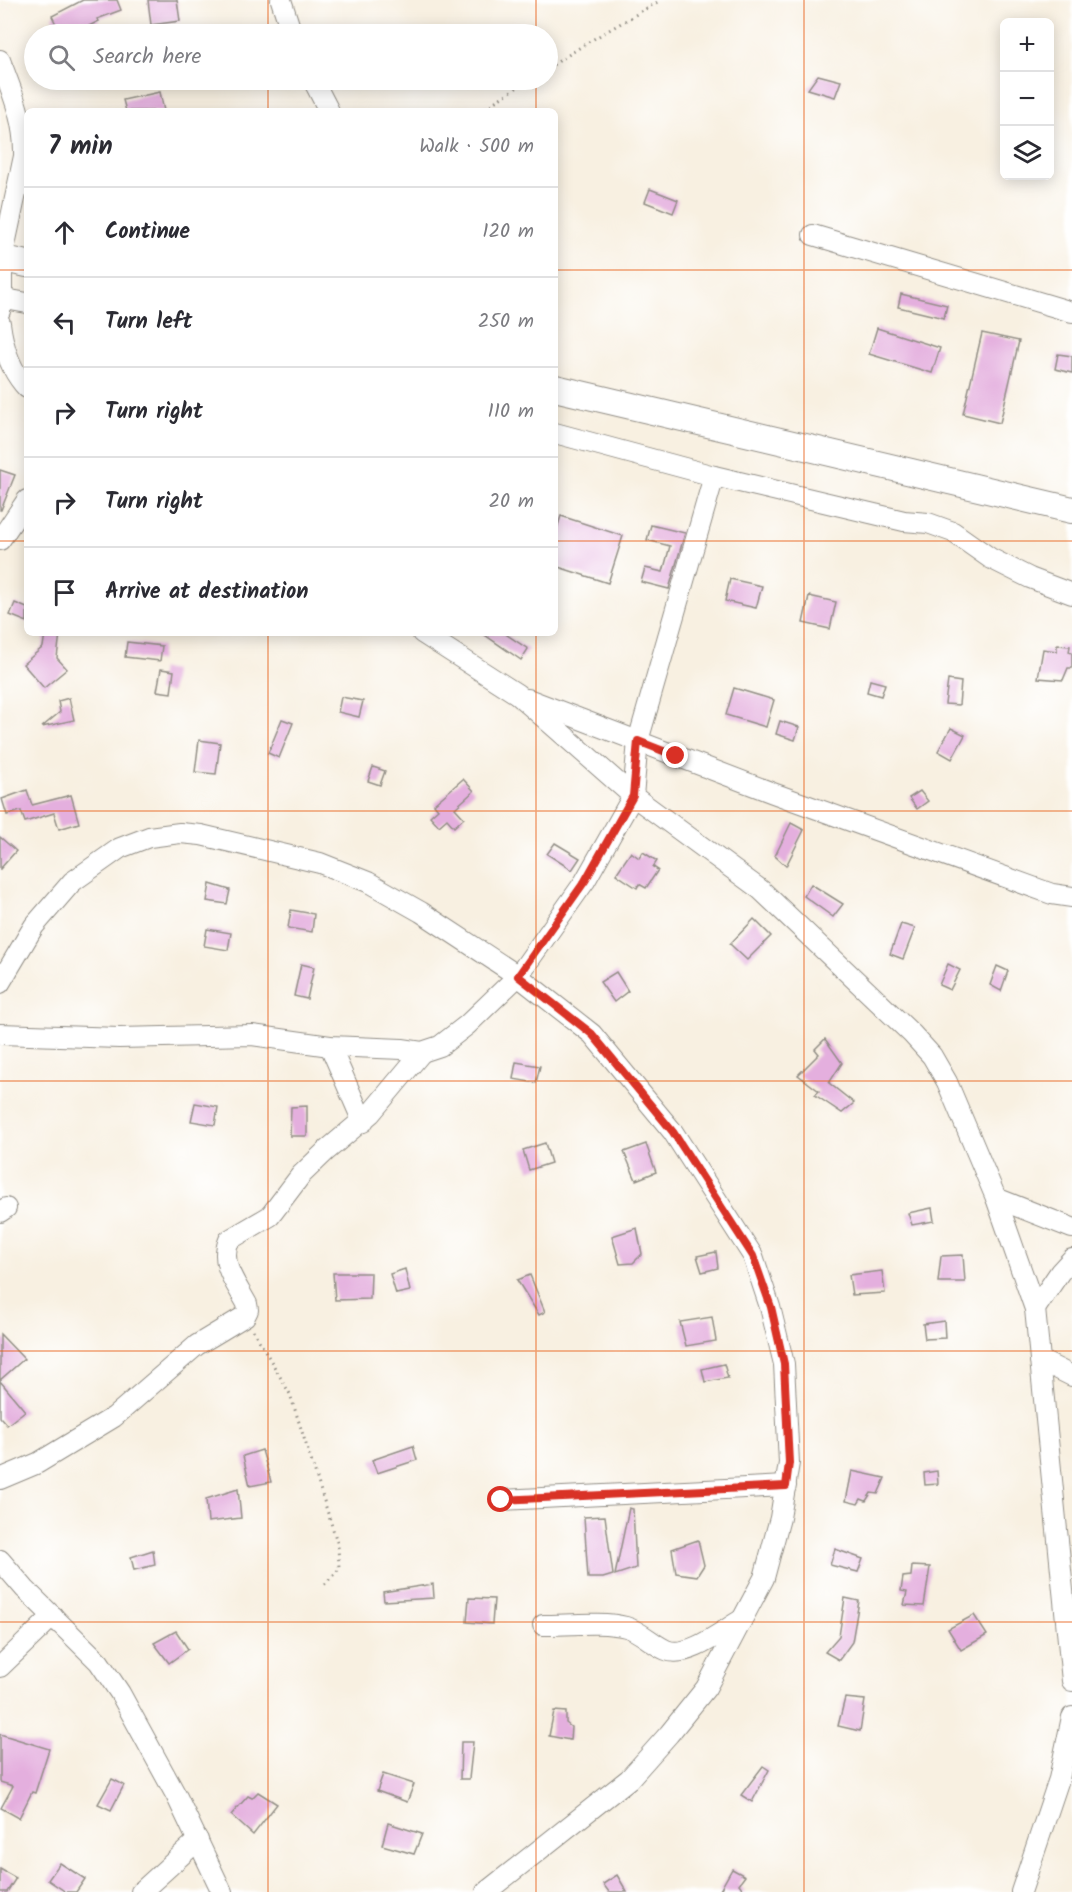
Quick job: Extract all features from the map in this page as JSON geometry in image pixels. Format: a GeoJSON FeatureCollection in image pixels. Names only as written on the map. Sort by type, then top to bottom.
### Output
{"type":"FeatureCollection","features":[{"type":"Feature","properties":{"kind":"main road"},"geometry":{"type":"LineString","coordinates":[[1,258],[24,263]]}},
{"type":"Feature","properties":{"kind":"main road"},"geometry":{"type":"LineString","coordinates":[[558,389],[1071,506]]}},
{"type":"Feature","properties":{"kind":"street"},"geometry":{"type":"LineString","coordinates":[[281,0],[289,24]]}},
{"type":"Feature","properties":{"kind":"street"},"geometry":{"type":"LineString","coordinates":[[0,60],[21,116],[24,133]]}},
{"type":"Feature","properties":{"kind":"street"},"geometry":{"type":"LineString","coordinates":[[318,90],[327,108]]}},
{"type":"Feature","properties":{"kind":"street"},"geometry":{"type":"LineString","coordinates":[[24,156],[6,214],[1,258],[1,302],[24,303]]}},
{"type":"Feature","properties":{"kind":"street"},"geometry":{"type":"LineString","coordinates":[[813,235],[1072,312]]}},
{"type":"Feature","properties":{"kind":"street"},"geometry":{"type":"LineString","coordinates":[[0,323],[2,341],[10,362],[24,383]]}},
{"type":"Feature","properties":{"kind":"street"},"geometry":{"type":"LineString","coordinates":[[558,434],[714,476],[904,521],[928,523],[953,532],[990,558],[1030,578],[1072,594]]}},
{"type":"Feature","properties":{"kind":"street"},"geometry":{"type":"LineString","coordinates":[[0,1034],[119,1038],[252,1035],[330,1046],[422,1052],[440,1046],[467,1025],[518,976],[585,881],[633,796],[638,741],[714,476]]}},
{"type":"Feature","properties":{"kind":"street"},"geometry":{"type":"LineString","coordinates":[[0,540],[24,504]]}},
{"type":"Feature","properties":{"kind":"street"},"geometry":{"type":"LineString","coordinates":[[427,636],[517,694],[633,796],[761,890],[932,1056],[947,1082],[996,1198],[1035,1309],[1072,1681]]}},
{"type":"Feature","properties":{"kind":"street"},"geometry":{"type":"LineString","coordinates":[[517,694],[773,793],[1052,894],[1072,897]]}},
{"type":"Feature","properties":{"kind":"street"},"geometry":{"type":"LineString","coordinates":[[0,983],[34,926],[72,882],[120,848],[148,837],[180,833],[201,835],[320,863],[368,882],[421,912],[518,976],[592,1034],[673,1132],[753,1256],[771,1307],[784,1364],[789,1463],[780,1518],[764,1578],[706,1688],[669,1734],[629,1779],[486,1892]]}},
{"type":"Feature","properties":{"kind":"street"},"geometry":{"type":"LineString","coordinates":[[330,1046],[363,1122]]}},
{"type":"Feature","properties":{"kind":"street"},"geometry":{"type":"LineString","coordinates":[[0,1479],[38,1462],[114,1417],[197,1345],[245,1316],[248,1310],[247,1304],[226,1266],[226,1247],[229,1240],[270,1216],[301,1175],[326,1151],[363,1122],[422,1052]]}},
{"type":"Feature","properties":{"kind":"street"},"geometry":{"type":"LineString","coordinates":[[996,1198],[1072,1228]]}},
{"type":"Feature","properties":{"kind":"street"},"geometry":{"type":"LineString","coordinates":[[1035,1309],[1059,1272],[1072,1259]]}},
{"type":"Feature","properties":{"kind":"street"},"geometry":{"type":"LineString","coordinates":[[1040,1360],[1072,1376]]}},
{"type":"Feature","properties":{"kind":"street"},"geometry":{"type":"LineString","coordinates":[[501,1500],[786,1486]]}},
{"type":"Feature","properties":{"kind":"street"},"geometry":{"type":"LineString","coordinates":[[0,1560],[99,1662],[120,1694],[177,1797],[222,1892]]}},
{"type":"Feature","properties":{"kind":"street"},"geometry":{"type":"LineString","coordinates":[[0,1667],[53,1616]]}},
{"type":"Feature","properties":{"kind":"street"},"geometry":{"type":"LineString","coordinates":[[543,1625],[626,1626],[668,1651],[681,1652],[698,1646],[742,1619]]}},
{"type":"Feature","properties":{"kind":"street"},"geometry":{"type":"LineString","coordinates":[[1021,1892],[1066,1776],[1072,1717]]}},
{"type":"Feature","properties":{"kind":"street"},"geometry":{"type":"LineString","coordinates":[[141,1892],[198,1840]]}},
{"type":"Feature","properties":{"kind":"path"},"geometry":{"type":"LineString","coordinates":[[558,61],[590,40],[662,0]]}},
{"type":"Feature","properties":{"kind":"path"},"geometry":{"type":"LineString","coordinates":[[485,108],[513,90]]}},
{"type":"Feature","properties":{"kind":"path"},"geometry":{"type":"LineString","coordinates":[[245,1316],[290,1394],[338,1545],[339,1569],[322,1587]]}},
{"type":"Feature","properties":{"kind":"building"},"geometry":{"type":"Polygon","coordinates":[[[83,0],[117,0],[121,10],[97,19],[99,21],[93,24],[56,24],[52,16],[83,0]]]}},
{"type":"Feature","properties":{"kind":"building"},"geometry":{"type":"Polygon","coordinates":[[[148,0],[177,0],[180,21],[151,24],[148,0]]]}},
{"type":"Feature","properties":{"kind":"building"},"geometry":{"type":"Polygon","coordinates":[[[818,75],[841,81],[835,97],[808,89],[818,75]]]}},
{"type":"Feature","properties":{"kind":"building"},"geometry":{"type":"Polygon","coordinates":[[[160,92],[163,108],[125,108],[123,100],[160,92]]]}},
{"type":"Feature","properties":{"kind":"building"},"geometry":{"type":"Polygon","coordinates":[[[650,189],[678,200],[673,213],[645,202],[650,189]]]}},
{"type":"Feature","properties":{"kind":"building"},"geometry":{"type":"Polygon","coordinates":[[[901,294],[947,305],[944,318],[898,307],[901,294]]]}},
{"type":"Feature","properties":{"kind":"building"},"geometry":{"type":"Polygon","coordinates":[[[877,328],[940,348],[932,373],[869,354],[877,328]]]}},
{"type":"Feature","properties":{"kind":"building"},"geometry":{"type":"Polygon","coordinates":[[[982,333],[1019,341],[1000,423],[963,414],[982,333]]]}},
{"type":"Feature","properties":{"kind":"building"},"geometry":{"type":"Polygon","coordinates":[[[1058,354],[1072,356],[1072,373],[1055,369],[1058,354]]]}},
{"type":"Feature","properties":{"kind":"building"},"geometry":{"type":"Polygon","coordinates":[[[0,470],[15,475],[1,510],[0,510],[0,470]]]}},
{"type":"Feature","properties":{"kind":"building"},"geometry":{"type":"Polygon","coordinates":[[[561,516],[623,536],[608,583],[558,567],[558,526],[561,516]]]}},
{"type":"Feature","properties":{"kind":"building"},"geometry":{"type":"Polygon","coordinates":[[[651,525],[685,533],[669,589],[641,582],[645,568],[663,572],[670,546],[647,540],[651,525]]]}},
{"type":"Feature","properties":{"kind":"building"},"geometry":{"type":"Polygon","coordinates":[[[730,579],[762,586],[756,608],[725,601],[730,579]]]}},
{"type":"Feature","properties":{"kind":"building"},"geometry":{"type":"Polygon","coordinates":[[[809,596],[836,602],[830,629],[803,623],[809,596]]]}},
{"type":"Feature","properties":{"kind":"building"},"geometry":{"type":"Polygon","coordinates":[[[15,603],[24,607],[24,621],[10,615],[15,603]]]}},
{"type":"Feature","properties":{"kind":"building"},"geometry":{"type":"Polygon","coordinates":[[[45,636],[60,636],[57,658],[67,669],[44,688],[23,664],[43,647],[45,636]]]}},
{"type":"Feature","properties":{"kind":"building"},"geometry":{"type":"Polygon","coordinates":[[[486,636],[508,636],[528,649],[521,660],[486,636]]]}},
{"type":"Feature","properties":{"kind":"building"},"geometry":{"type":"Polygon","coordinates":[[[127,642],[162,646],[160,661],[125,657],[127,642]]]}},
{"type":"Feature","properties":{"kind":"building"},"geometry":{"type":"Polygon","coordinates":[[[1057,645],[1070,646],[1072,668],[1068,668],[1063,680],[1038,678],[1043,649],[1057,651],[1057,645]]]}},
{"type":"Feature","properties":{"kind":"building"},"geometry":{"type":"Polygon","coordinates":[[[161,669],[174,671],[171,693],[157,691],[161,669]]]}},
{"type":"Feature","properties":{"kind":"building"},"geometry":{"type":"Polygon","coordinates":[[[870,680],[885,684],[881,696],[867,692],[870,680]]]}},
{"type":"Feature","properties":{"kind":"building"},"geometry":{"type":"Polygon","coordinates":[[[948,680],[961,682],[959,705],[945,704],[948,680]]]}},
{"type":"Feature","properties":{"kind":"building"},"geometry":{"type":"Polygon","coordinates":[[[734,688],[774,700],[766,727],[726,715],[734,688]]]}},
{"type":"Feature","properties":{"kind":"building"},"geometry":{"type":"Polygon","coordinates":[[[341,697],[363,701],[359,717],[338,712],[341,697]]]}},
{"type":"Feature","properties":{"kind":"building"},"geometry":{"type":"Polygon","coordinates":[[[69,698],[74,720],[42,727],[60,712],[58,701],[69,698]]]}},
{"type":"Feature","properties":{"kind":"building"},"geometry":{"type":"Polygon","coordinates":[[[282,719],[293,723],[279,758],[268,753],[282,719]]]}},
{"type":"Feature","properties":{"kind":"building"},"geometry":{"type":"Polygon","coordinates":[[[780,721],[799,727],[795,740],[776,734],[780,721]]]}},
{"type":"Feature","properties":{"kind":"building"},"geometry":{"type":"Polygon","coordinates":[[[951,728],[965,735],[952,759],[938,751],[951,728]]]}},
{"type":"Feature","properties":{"kind":"building"},"geometry":{"type":"Polygon","coordinates":[[[199,740],[220,743],[216,774],[195,772],[199,740]]]}},
{"type":"Feature","properties":{"kind":"building"},"geometry":{"type":"Polygon","coordinates":[[[373,767],[385,771],[380,785],[368,781],[373,767]]]}},
{"type":"Feature","properties":{"kind":"building"},"geometry":{"type":"Polygon","coordinates":[[[463,779],[474,791],[455,808],[464,818],[454,827],[447,819],[439,826],[430,816],[438,809],[434,804],[463,779]]]}},
{"type":"Feature","properties":{"kind":"building"},"geometry":{"type":"Polygon","coordinates":[[[27,790],[32,805],[71,795],[79,823],[59,829],[54,813],[25,822],[21,811],[7,815],[2,799],[27,790]]]}},
{"type":"Feature","properties":{"kind":"building"},"geometry":{"type":"Polygon","coordinates":[[[920,791],[928,801],[917,809],[909,798],[920,791]]]}},
{"type":"Feature","properties":{"kind":"building"},"geometry":{"type":"Polygon","coordinates":[[[791,823],[804,830],[786,866],[775,856],[791,823]]]}},
{"type":"Feature","properties":{"kind":"building"},"geometry":{"type":"Polygon","coordinates":[[[0,837],[16,851],[0,869],[0,837]]]}},
{"type":"Feature","properties":{"kind":"building"},"geometry":{"type":"Polygon","coordinates":[[[555,843],[580,858],[572,870],[547,854],[555,843]]]}},
{"type":"Feature","properties":{"kind":"building"},"geometry":{"type":"Polygon","coordinates":[[[631,852],[639,858],[643,852],[657,861],[653,867],[658,870],[646,888],[639,884],[637,888],[616,874],[631,852]]]}},
{"type":"Feature","properties":{"kind":"building"},"geometry":{"type":"Polygon","coordinates":[[[210,884],[230,890],[227,904],[207,901],[210,884]]]}},
{"type":"Feature","properties":{"kind":"building"},"geometry":{"type":"Polygon","coordinates":[[[811,884],[843,904],[833,917],[804,896],[811,884]]]}},
{"type":"Feature","properties":{"kind":"building"},"geometry":{"type":"Polygon","coordinates":[[[291,910],[314,914],[312,932],[288,928],[291,910]]]}},
{"type":"Feature","properties":{"kind":"building"},"geometry":{"type":"Polygon","coordinates":[[[754,919],[771,936],[747,960],[730,944],[754,919]]]}},
{"type":"Feature","properties":{"kind":"building"},"geometry":{"type":"Polygon","coordinates":[[[901,924],[915,928],[903,959],[890,954],[901,924]]]}},
{"type":"Feature","properties":{"kind":"building"},"geometry":{"type":"Polygon","coordinates":[[[207,929],[231,933],[228,950],[204,946],[207,929]]]}},
{"type":"Feature","properties":{"kind":"building"},"geometry":{"type":"Polygon","coordinates":[[[301,964],[314,967],[307,999],[294,996],[301,964]]]}},
{"type":"Feature","properties":{"kind":"building"},"geometry":{"type":"Polygon","coordinates":[[[948,964],[960,970],[950,990],[939,985],[948,964]]]}},
{"type":"Feature","properties":{"kind":"building"},"geometry":{"type":"Polygon","coordinates":[[[997,966],[1008,971],[1001,991],[990,985],[997,966]]]}},
{"type":"Feature","properties":{"kind":"building"},"geometry":{"type":"Polygon","coordinates":[[[616,972],[628,991],[614,1002],[600,982],[616,972]]]}},
{"type":"Feature","properties":{"kind":"building"},"geometry":{"type":"Polygon","coordinates":[[[825,1039],[842,1063],[829,1083],[854,1103],[842,1113],[815,1095],[819,1091],[798,1075],[819,1054],[815,1049],[825,1039]]]}},
{"type":"Feature","properties":{"kind":"building"},"geometry":{"type":"Polygon","coordinates":[[[516,1062],[540,1066],[536,1083],[513,1079],[516,1062]]]}},
{"type":"Feature","properties":{"kind":"building"},"geometry":{"type":"Polygon","coordinates":[[[195,1103],[218,1107],[215,1125],[191,1121],[195,1103]]]}},
{"type":"Feature","properties":{"kind":"building"},"geometry":{"type":"Polygon","coordinates":[[[307,1106],[307,1136],[290,1136],[291,1107],[307,1106]]]}},
{"type":"Feature","properties":{"kind":"building"},"geometry":{"type":"Polygon","coordinates":[[[545,1143],[551,1163],[529,1170],[523,1150],[545,1143]]]}},
{"type":"Feature","properties":{"kind":"building"},"geometry":{"type":"Polygon","coordinates":[[[646,1144],[656,1172],[636,1180],[624,1152],[646,1144]]]}},
{"type":"Feature","properties":{"kind":"building"},"geometry":{"type":"Polygon","coordinates":[[[932,1208],[934,1221],[912,1225],[908,1213],[932,1208]]]}},
{"type":"Feature","properties":{"kind":"building"},"geometry":{"type":"Polygon","coordinates":[[[637,1228],[642,1254],[633,1263],[620,1264],[612,1236],[637,1228]]]}},
{"type":"Feature","properties":{"kind":"building"},"geometry":{"type":"Polygon","coordinates":[[[716,1252],[718,1268],[702,1272],[697,1256],[716,1252]]]}},
{"type":"Feature","properties":{"kind":"building"},"geometry":{"type":"Polygon","coordinates":[[[963,1255],[965,1282],[938,1282],[941,1256],[963,1255]]]}},
{"type":"Feature","properties":{"kind":"building"},"geometry":{"type":"Polygon","coordinates":[[[405,1269],[410,1291],[396,1294],[390,1274],[405,1269]]]}},
{"type":"Feature","properties":{"kind":"building"},"geometry":{"type":"Polygon","coordinates":[[[882,1271],[885,1293],[852,1295],[849,1275],[882,1271]]]}},
{"type":"Feature","properties":{"kind":"building"},"geometry":{"type":"Polygon","coordinates":[[[333,1273],[371,1273],[370,1299],[335,1300],[333,1273]]]}},
{"type":"Feature","properties":{"kind":"building"},"geometry":{"type":"Polygon","coordinates":[[[530,1275],[545,1312],[539,1315],[517,1280],[530,1275]]]}},
{"type":"Feature","properties":{"kind":"building"},"geometry":{"type":"Polygon","coordinates":[[[712,1317],[716,1341],[686,1346],[680,1322],[712,1317]]]}},
{"type":"Feature","properties":{"kind":"building"},"geometry":{"type":"Polygon","coordinates":[[[944,1321],[945,1338],[925,1339],[923,1324],[944,1321]]]}},
{"type":"Feature","properties":{"kind":"building"},"geometry":{"type":"Polygon","coordinates":[[[0,1334],[24,1359],[0,1380],[0,1334]]]}},
{"type":"Feature","properties":{"kind":"building"},"geometry":{"type":"Polygon","coordinates":[[[724,1364],[728,1378],[705,1382],[702,1369],[724,1364]]]}},
{"type":"Feature","properties":{"kind":"building"},"geometry":{"type":"Polygon","coordinates":[[[0,1381],[25,1411],[7,1425],[0,1417],[0,1381]]]}},
{"type":"Feature","properties":{"kind":"building"},"geometry":{"type":"Polygon","coordinates":[[[413,1446],[417,1460],[377,1473],[372,1460],[413,1446]]]}},
{"type":"Feature","properties":{"kind":"building"},"geometry":{"type":"Polygon","coordinates":[[[262,1450],[271,1482],[250,1486],[243,1456],[262,1450]]]}},
{"type":"Feature","properties":{"kind":"building"},"geometry":{"type":"Polygon","coordinates":[[[852,1471],[885,1478],[878,1494],[871,1493],[866,1501],[861,1499],[858,1504],[846,1501],[852,1471]]]}},
{"type":"Feature","properties":{"kind":"building"},"geometry":{"type":"Polygon","coordinates":[[[937,1471],[938,1484],[925,1485],[924,1473],[937,1471]]]}},
{"type":"Feature","properties":{"kind":"building"},"geometry":{"type":"Polygon","coordinates":[[[238,1489],[241,1518],[208,1522],[206,1499],[238,1489]]]}},
{"type":"Feature","properties":{"kind":"building"},"geometry":{"type":"Polygon","coordinates":[[[629,1508],[633,1509],[636,1568],[615,1575],[629,1508]]]}},
{"type":"Feature","properties":{"kind":"building"},"geometry":{"type":"Polygon","coordinates":[[[605,1516],[613,1575],[588,1578],[584,1517],[605,1516]]]}},
{"type":"Feature","properties":{"kind":"building"},"geometry":{"type":"Polygon","coordinates":[[[698,1540],[704,1565],[697,1576],[676,1573],[672,1549],[698,1540]]]}},
{"type":"Feature","properties":{"kind":"building"},"geometry":{"type":"Polygon","coordinates":[[[835,1549],[863,1559],[858,1572],[830,1565],[835,1549]]]}},
{"type":"Feature","properties":{"kind":"building"},"geometry":{"type":"Polygon","coordinates":[[[153,1550],[155,1565],[134,1570],[131,1557],[153,1550]]]}},
{"type":"Feature","properties":{"kind":"building"},"geometry":{"type":"Polygon","coordinates":[[[912,1566],[930,1567],[924,1606],[904,1605],[907,1592],[901,1591],[903,1577],[911,1576],[912,1566]]]}},
{"type":"Feature","properties":{"kind":"building"},"geometry":{"type":"Polygon","coordinates":[[[433,1584],[434,1598],[384,1601],[383,1592],[433,1584]]]}},
{"type":"Feature","properties":{"kind":"building"},"geometry":{"type":"Polygon","coordinates":[[[469,1598],[494,1599],[492,1624],[467,1622],[469,1598]]]}},
{"type":"Feature","properties":{"kind":"building"},"geometry":{"type":"Polygon","coordinates":[[[845,1598],[859,1601],[852,1642],[839,1660],[825,1652],[839,1636],[845,1598]]]}},
{"type":"Feature","properties":{"kind":"building"},"geometry":{"type":"Polygon","coordinates":[[[974,1615],[987,1635],[961,1650],[948,1629],[974,1615]]]}},
{"type":"Feature","properties":{"kind":"building"},"geometry":{"type":"Polygon","coordinates":[[[176,1631],[188,1649],[169,1663],[154,1643],[176,1631]]]}},
{"type":"Feature","properties":{"kind":"building"},"geometry":{"type":"Polygon","coordinates":[[[845,1698],[865,1700],[860,1731],[838,1726],[845,1698]]]}},
{"type":"Feature","properties":{"kind":"building"},"geometry":{"type":"Polygon","coordinates":[[[554,1711],[566,1712],[566,1723],[571,1727],[570,1740],[549,1736],[554,1711]]]}},
{"type":"Feature","properties":{"kind":"building"},"geometry":{"type":"Polygon","coordinates":[[[0,1734],[49,1749],[35,1793],[32,1792],[19,1818],[1,1808],[13,1786],[0,1782],[0,1734]]]}},
{"type":"Feature","properties":{"kind":"building"},"geometry":{"type":"Polygon","coordinates":[[[461,1742],[473,1742],[469,1779],[460,1779],[461,1742]]]}},
{"type":"Feature","properties":{"kind":"building"},"geometry":{"type":"Polygon","coordinates":[[[763,1766],[769,1770],[752,1802],[741,1795],[763,1766]]]}},
{"type":"Feature","properties":{"kind":"building"},"geometry":{"type":"Polygon","coordinates":[[[383,1774],[414,1784],[407,1802],[377,1791],[383,1774]]]}},
{"type":"Feature","properties":{"kind":"building"},"geometry":{"type":"Polygon","coordinates":[[[112,1779],[124,1785],[111,1810],[98,1804],[112,1779]]]}},
{"type":"Feature","properties":{"kind":"building"},"geometry":{"type":"Polygon","coordinates":[[[258,1792],[277,1804],[253,1835],[231,1815],[248,1796],[252,1798],[258,1792]]]}},
{"type":"Feature","properties":{"kind":"building"},"geometry":{"type":"Polygon","coordinates":[[[388,1823],[422,1834],[414,1854],[382,1845],[388,1823]]]}},
{"type":"Feature","properties":{"kind":"building"},"geometry":{"type":"Polygon","coordinates":[[[60,1863],[85,1879],[76,1892],[66,1892],[48,1880],[60,1863]]]}},
{"type":"Feature","properties":{"kind":"building"},"geometry":{"type":"Polygon","coordinates":[[[0,1869],[16,1878],[7,1892],[0,1892],[0,1869]]]}},
{"type":"Feature","properties":{"kind":"building"},"geometry":{"type":"Polygon","coordinates":[[[732,1869],[745,1876],[739,1884],[745,1892],[719,1892],[732,1869]]]}},
{"type":"Feature","properties":{"kind":"building"},"geometry":{"type":"Polygon","coordinates":[[[617,1875],[627,1892],[609,1892],[603,1884],[617,1875]]]}},
{"type":"Feature","properties":{"kind":"route"},"geometry":{"type":"LineString","coordinates":[[501,1500],[786,1486],[789,1463],[784,1364],[771,1307],[753,1256],[673,1132],[592,1034],[518,976],[585,881],[633,796],[638,741],[676,756]]}}]}
